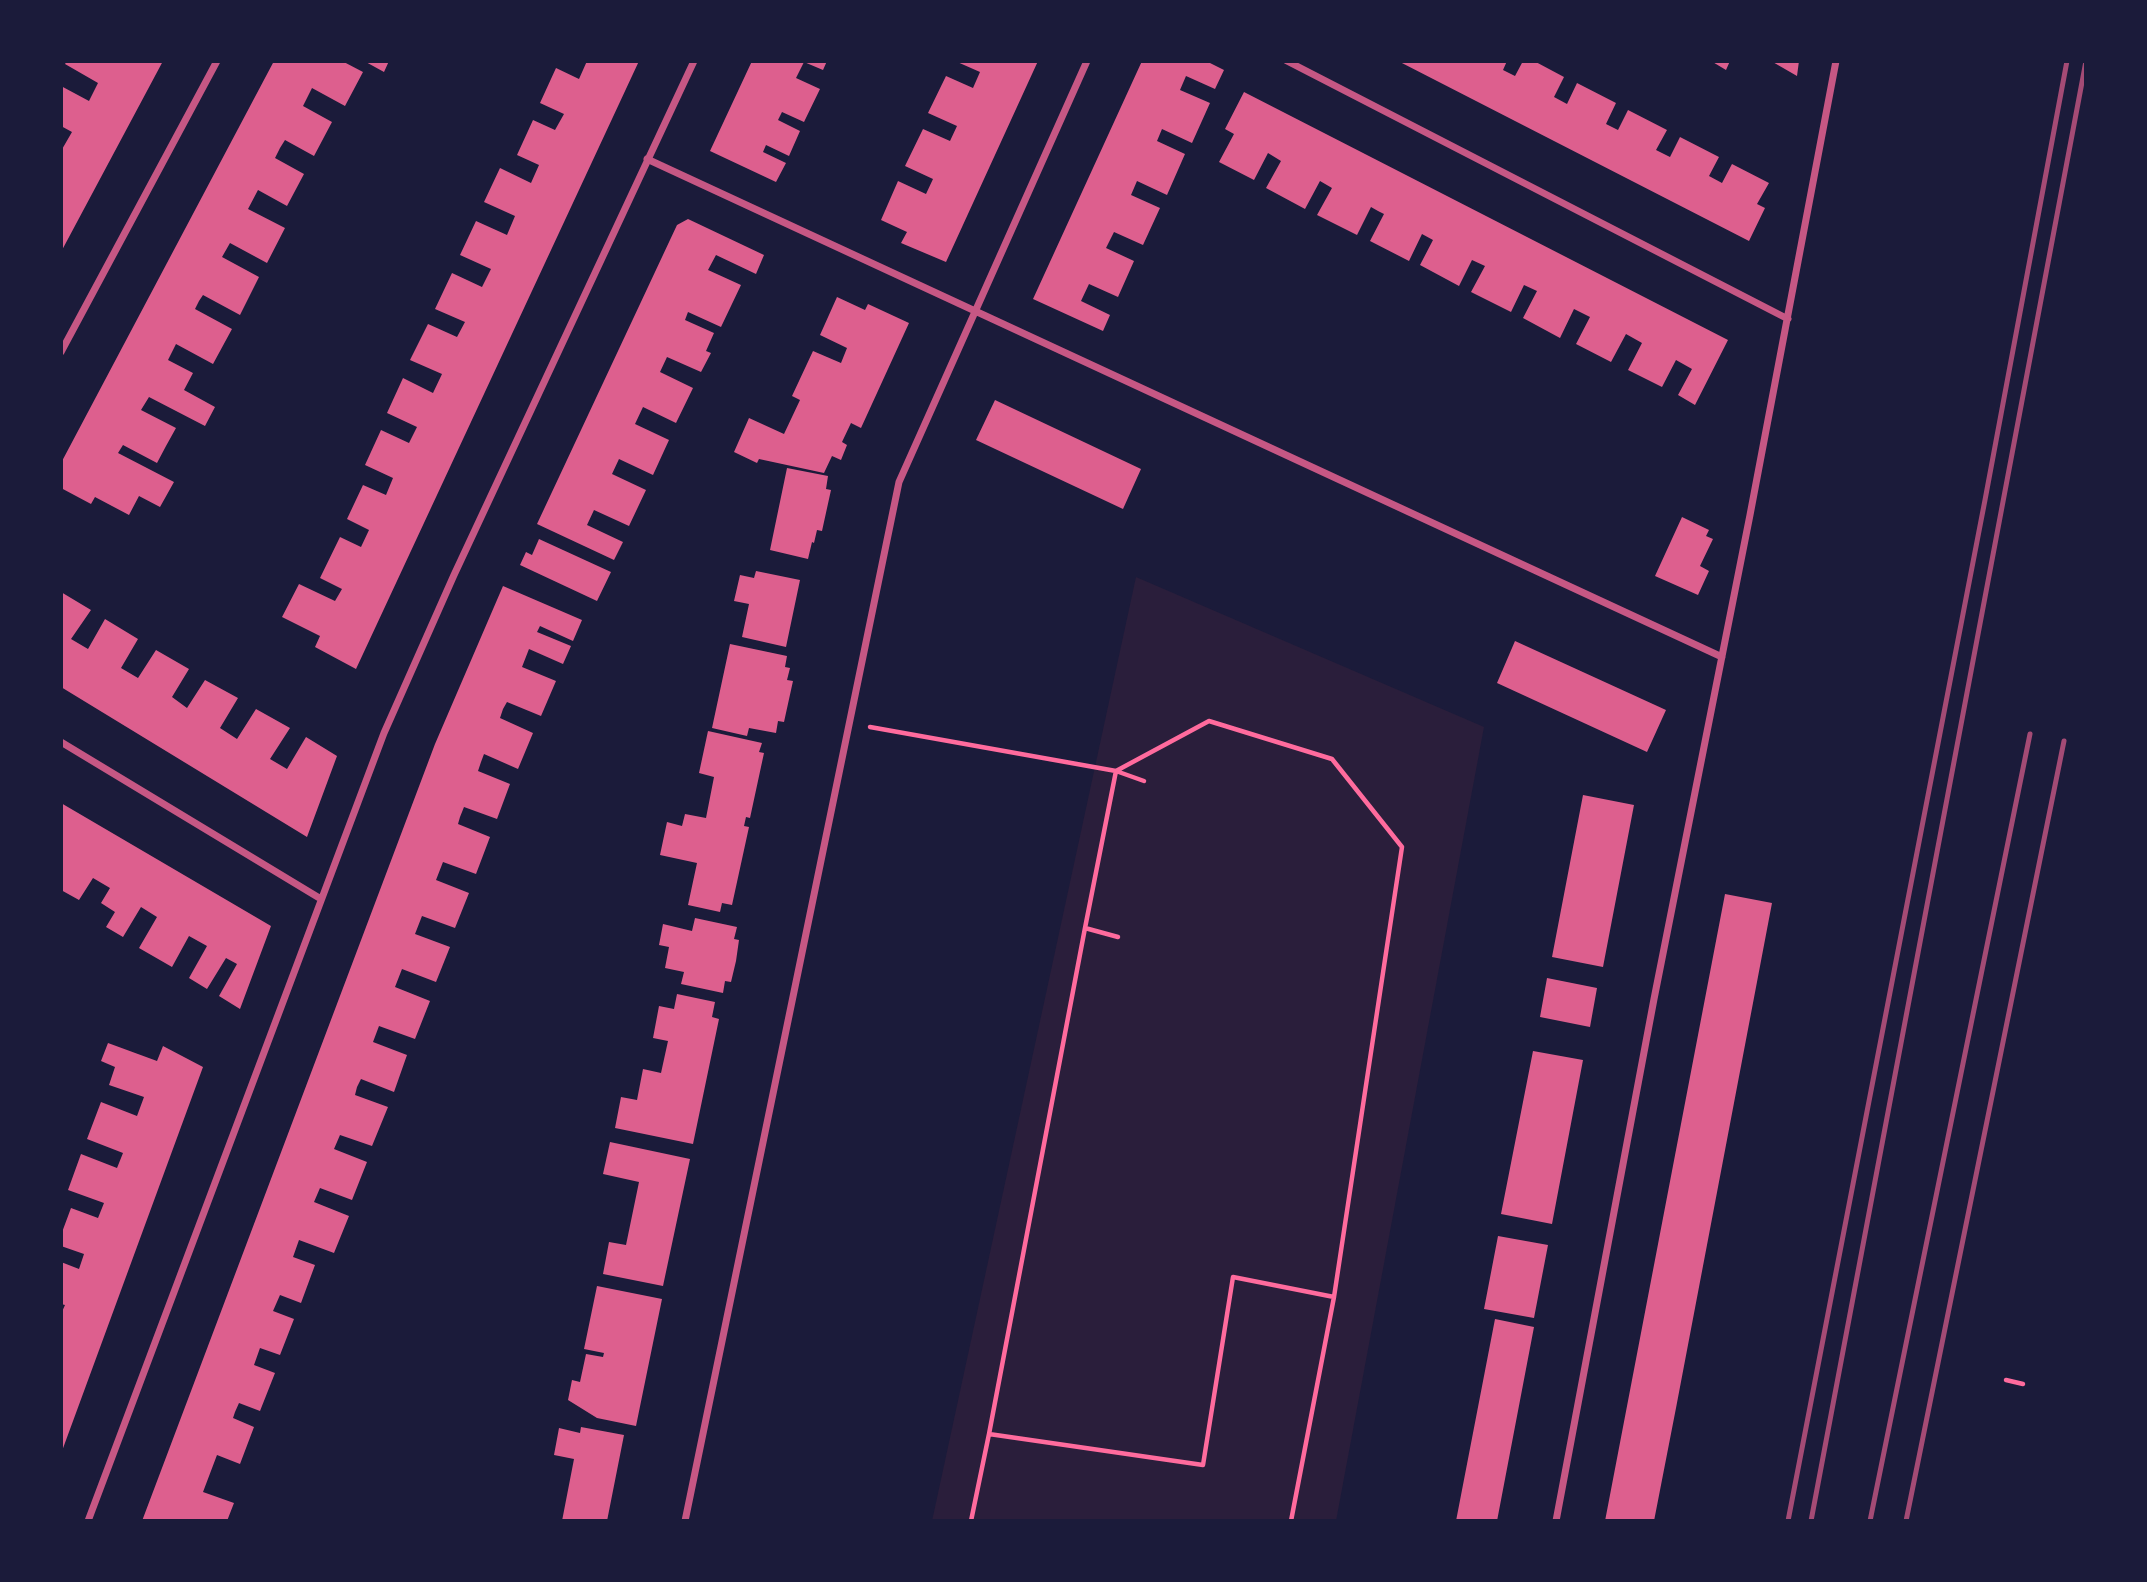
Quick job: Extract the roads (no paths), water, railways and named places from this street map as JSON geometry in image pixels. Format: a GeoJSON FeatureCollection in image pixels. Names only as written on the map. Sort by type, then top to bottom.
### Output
{"type":"FeatureCollection","features":[{"type":"Feature","properties":{"kind":"street"},"geometry":{"type":"LineString","coordinates":[[61,352],[217,61]]}},
{"type":"Feature","properties":{"kind":"street"},"geometry":{"type":"LineString","coordinates":[[88,1521],[384,733],[460,563],[694,61]]}},
{"type":"Feature","properties":{"kind":"street"},"geometry":{"type":"LineString","coordinates":[[685,1521],[899,482],[1087,61]]}},
{"type":"Feature","properties":{"kind":"street"},"geometry":{"type":"LineString","coordinates":[[1287,61],[1788,319]]}},
{"type":"Feature","properties":{"kind":"street"},"geometry":{"type":"LineString","coordinates":[[1556,1521],[1836,61]]}},
{"type":"Feature","properties":{"kind":"street"},"geometry":{"type":"LineString","coordinates":[[647,159],[1722,657]]}},
{"type":"Feature","properties":{"kind":"street"},"geometry":{"type":"LineString","coordinates":[[61,742],[321,899]]}},
{"type":"Feature","properties":{"kind":"railway"},"geometry":{"type":"LineString","coordinates":[[1788,1521],[2067,61]]}},
{"type":"Feature","properties":{"kind":"railway"},"geometry":{"type":"LineString","coordinates":[[1811,1521],[2086,61]]}},
{"type":"Feature","properties":{"kind":"railway"},"geometry":{"type":"LineString","coordinates":[[1870,1521],[2030,734]]}},
{"type":"Feature","properties":{"kind":"railway"},"geometry":{"type":"LineString","coordinates":[[1906,1521],[2064,741]]}}]}
